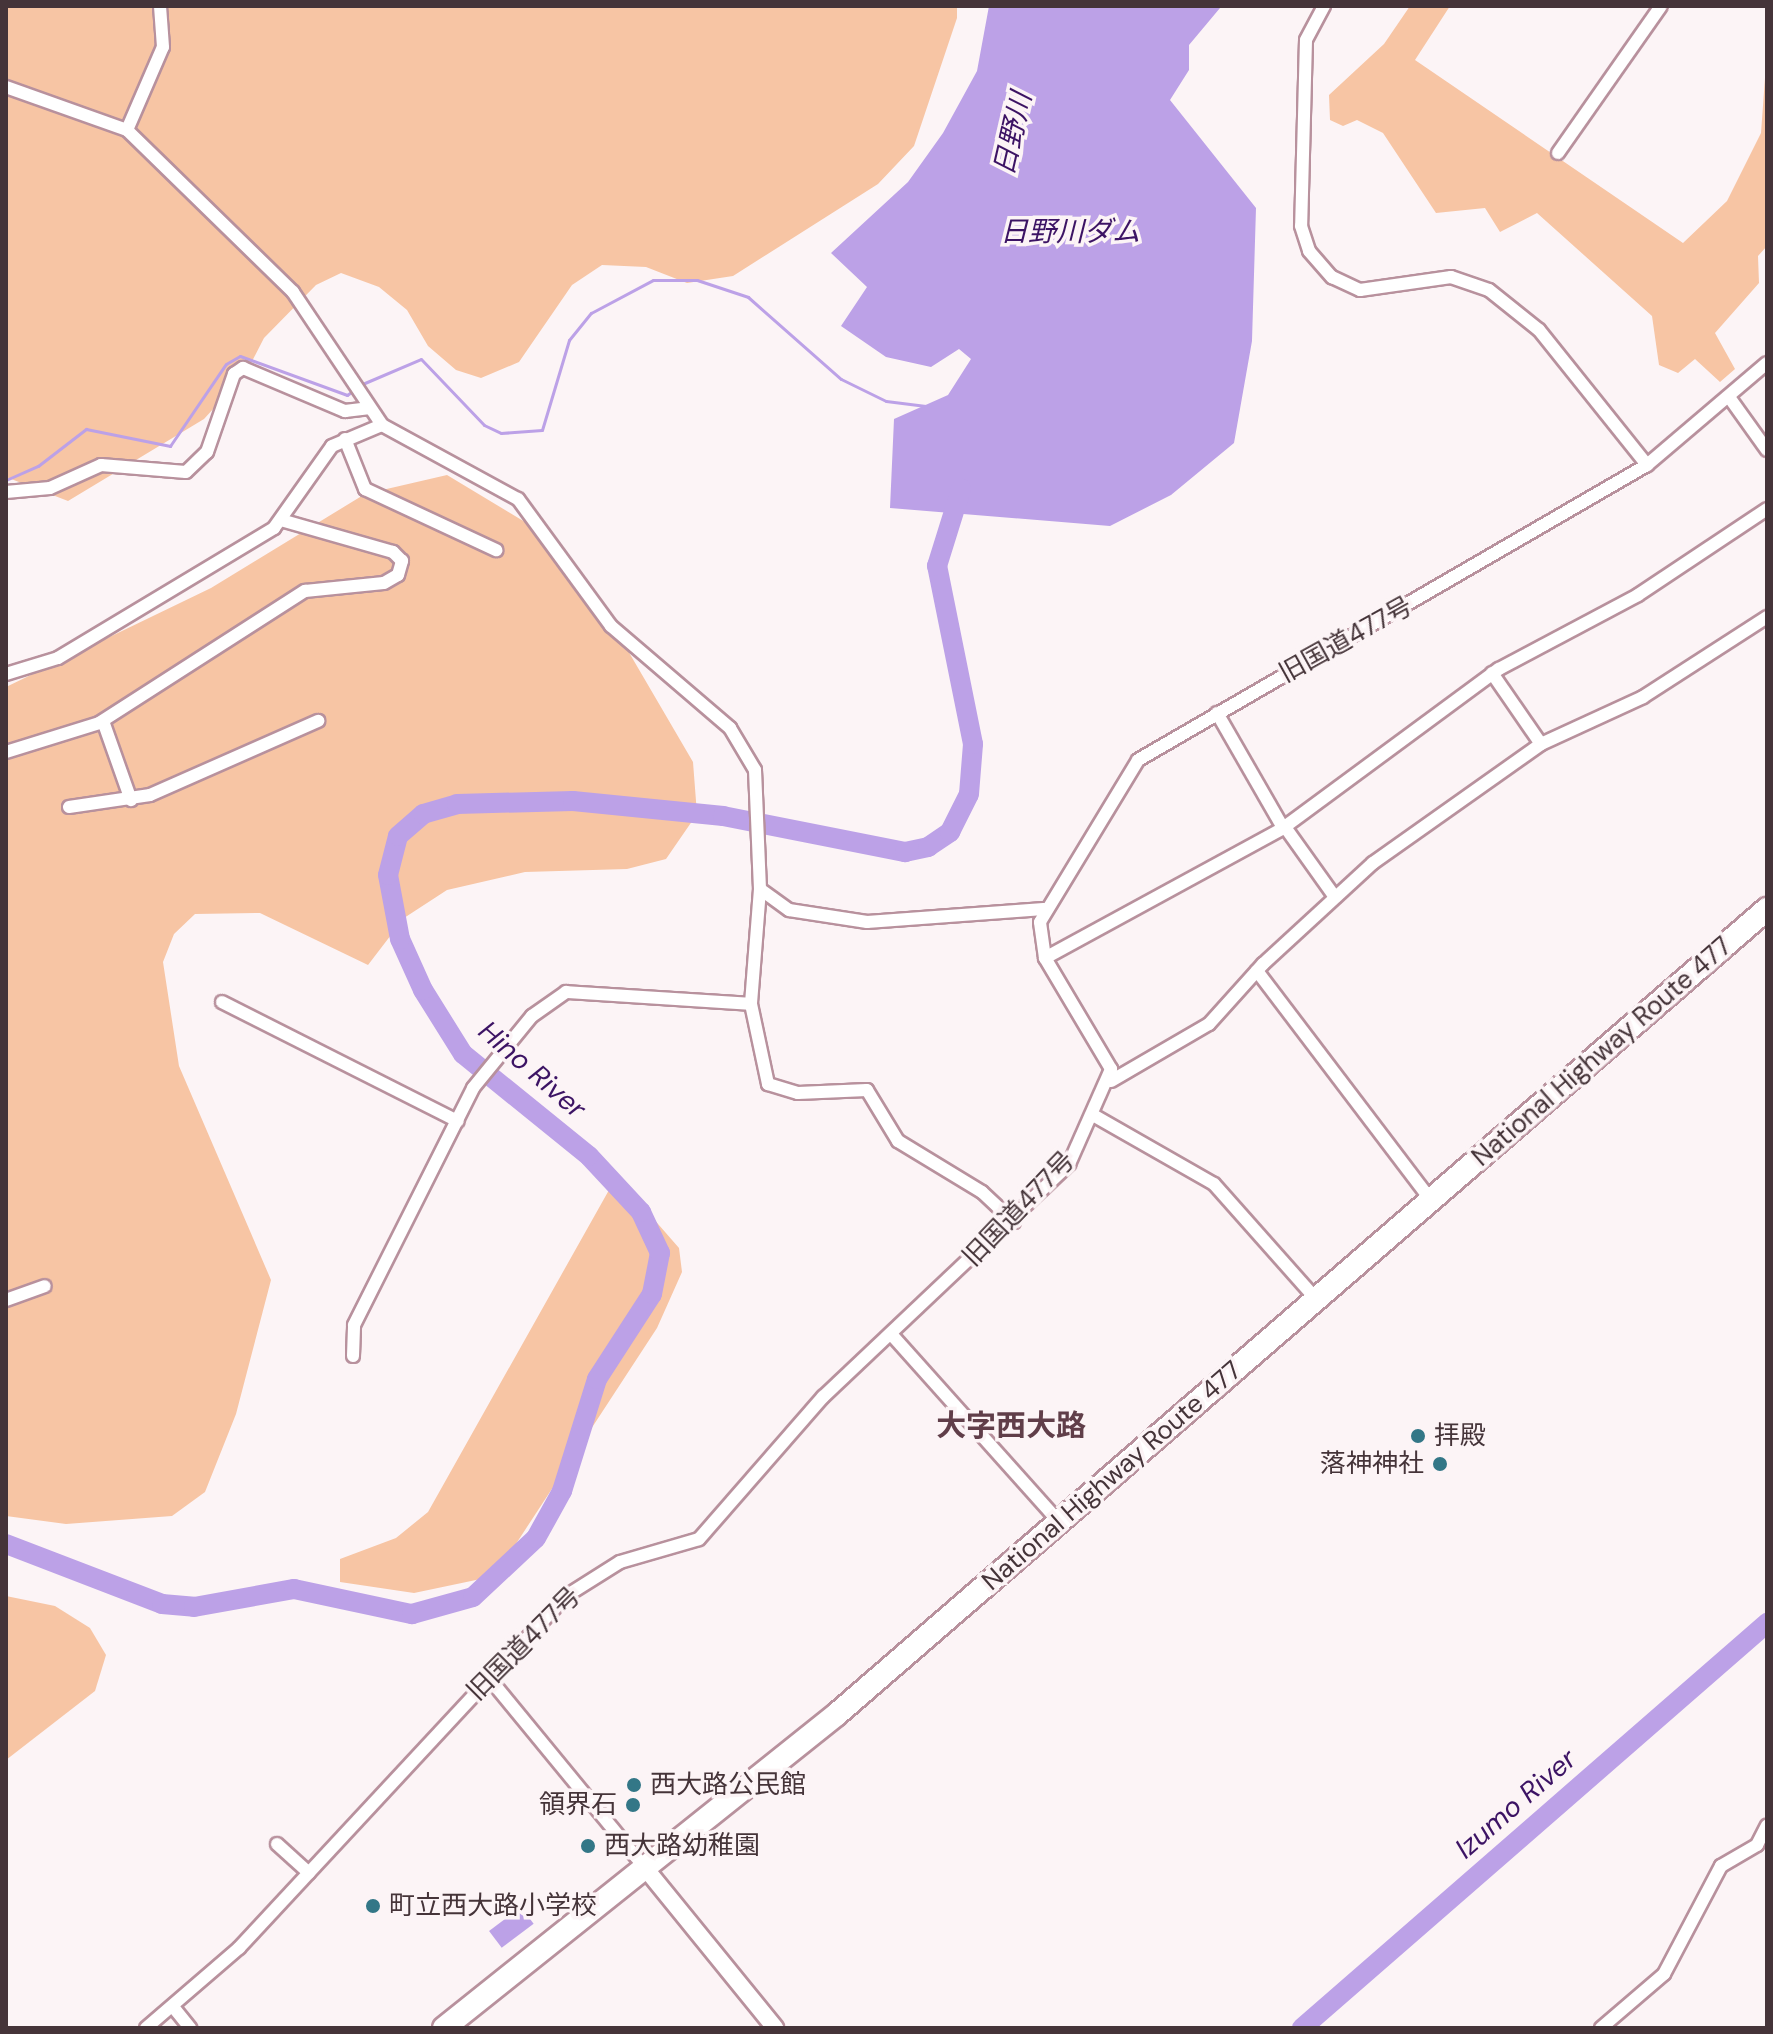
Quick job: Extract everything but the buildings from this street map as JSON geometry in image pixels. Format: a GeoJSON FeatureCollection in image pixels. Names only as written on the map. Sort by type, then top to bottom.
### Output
{"type":"FeatureCollection","features":[{"type":"Feature","properties":{"kind":"highway","name":"National Highway Route 477"},"geometry":{"type":"LineString","coordinates":[[444,2028],[646,1869],[1059,1522],[1767,909]]}},
{"type":"Feature","properties":{"kind":"street"},"geometry":{"type":"LineString","coordinates":[[127,130],[163,47],[160,6]]}},
{"type":"Feature","properties":{"kind":"street"},"geometry":{"type":"LineString","coordinates":[[1324,6],[1306,40],[1301,226],[1309,251],[1338,281],[1360,290],[1451,277],[1489,290],[1539,330],[1647,465]]}},
{"type":"Feature","properties":{"kind":"street"},"geometry":{"type":"LineString","coordinates":[[1558,153],[1661,6]]}},
{"type":"Feature","properties":{"kind":"street"},"geometry":{"type":"LineString","coordinates":[[6,87],[127,130],[293,292],[365,406],[382,425],[527,508],[596,610],[746,748],[756,784],[760,889],[751,1004],[771,1088],[867,1090],[898,1141],[982,1192],[1014,1222]]}},
{"type":"Feature","properties":{"kind":"street","name":"旧国道477号"},"geometry":{"type":"LineString","coordinates":[[1044,909],[1138,760],[1647,465],[1767,363]]}},
{"type":"Feature","properties":{"kind":"street"},"geometry":{"type":"LineString","coordinates":[[6,492],[50,488],[101,465],[186,472],[207,452],[234,374],[243,368],[345,411],[365,406]]}},
{"type":"Feature","properties":{"kind":"street"},"geometry":{"type":"LineString","coordinates":[[1729,397],[1767,450]]}},
{"type":"Feature","properties":{"kind":"street"},"geometry":{"type":"LineString","coordinates":[[6,674],[58,658],[284,521],[313,469],[345,439],[382,425]]}},
{"type":"Feature","properties":{"kind":"street"},"geometry":{"type":"LineString","coordinates":[[345,439],[365,489],[496,550]]}},
{"type":"Feature","properties":{"kind":"street"},"geometry":{"type":"LineString","coordinates":[[1045,958],[1284,827],[1492,673],[1638,595],[1767,509]]}},
{"type":"Feature","properties":{"kind":"street"},"geometry":{"type":"LineString","coordinates":[[6,752],[103,721],[285,601],[398,575],[402,561],[393,552],[284,521]]}},
{"type":"Feature","properties":{"kind":"street"},"geometry":{"type":"LineString","coordinates":[[760,889],[789,910],[867,922],[1044,909],[1045,958],[1097,1036],[1111,1081],[1209,1024],[1257,971],[1335,897],[1541,744],[1643,697],[1767,617]]}},
{"type":"Feature","properties":{"kind":"street"},"geometry":{"type":"LineString","coordinates":[[1492,673],[1541,744]]}},
{"type":"Feature","properties":{"kind":"street"},"geometry":{"type":"LineString","coordinates":[[1217,713],[1284,827],[1335,897]]}},
{"type":"Feature","properties":{"kind":"street"},"geometry":{"type":"LineString","coordinates":[[103,721],[131,800]]}},
{"type":"Feature","properties":{"kind":"street"},"geometry":{"type":"LineString","coordinates":[[69,807],[131,800],[318,721]]}},
{"type":"Feature","properties":{"kind":"street"},"geometry":{"type":"LineString","coordinates":[[1257,971],[1431,1200]]}},
{"type":"Feature","properties":{"kind":"street"},"geometry":{"type":"LineString","coordinates":[[353,1356],[354,1325],[473,1088],[519,1033],[566,992],[751,1004]]}},
{"type":"Feature","properties":{"kind":"street"},"geometry":{"type":"LineString","coordinates":[[222,1002],[458,1121]]}},
{"type":"Feature","properties":{"kind":"street","name":"旧国道477号"},"geometry":{"type":"LineString","coordinates":[[146,2028],[174,2008],[309,1873],[489,1678],[578,1588],[643,1553],[699,1539],[823,1397],[1014,1222],[1069,1164],[1111,1081]]}},
{"type":"Feature","properties":{"kind":"street"},"geometry":{"type":"LineString","coordinates":[[1093,1115],[1214,1184],[1316,1299]]}},
{"type":"Feature","properties":{"kind":"street"},"geometry":{"type":"LineString","coordinates":[[6,1300],[45,1286]]}},
{"type":"Feature","properties":{"kind":"street"},"geometry":{"type":"LineString","coordinates":[[891,1334],[1059,1522]]}},
{"type":"Feature","properties":{"kind":"street"},"geometry":{"type":"LineString","coordinates":[[489,1678],[775,2028]]}},
{"type":"Feature","properties":{"kind":"street"},"geometry":{"type":"LineString","coordinates":[[1601,2028],[1664,1974],[1721,1866],[1757,1845],[1767,1825]]}},
{"type":"Feature","properties":{"kind":"street"},"geometry":{"type":"LineString","coordinates":[[277,1844],[309,1873]]}},
{"type":"Feature","properties":{"kind":"street"},"geometry":{"type":"LineString","coordinates":[[174,2008],[190,2028]]}},
{"type":"Feature","properties":{"kind":"shaded area"},"geometry":{"type":"Polygon","coordinates":[[[6,6],[957,6],[957,18],[914,146],[878,184],[733,276],[687,283],[646,267],[602,265],[572,285],[519,362],[481,378],[456,370],[428,346],[407,310],[379,287],[341,273],[316,285],[264,338],[246,373],[204,419],[68,501],[6,477],[6,6]]]}},
{"type":"Feature","properties":{"kind":"shaded area"},"geometry":{"type":"Polygon","coordinates":[[[1410,6],[1450,6],[1415,60],[1683,243],[1727,201],[1761,133],[1767,50],[1767,246],[1758,256],[1759,283],[1715,333],[1735,369],[1720,382],[1695,359],[1678,373],[1659,365],[1652,316],[1537,213],[1500,232],[1485,208],[1436,213],[1383,133],[1357,120],[1343,126],[1330,120],[1329,95],[1384,44],[1410,6]]]}},
{"type":"Feature","properties":{"kind":"shaded area"},"geometry":{"type":"Polygon","coordinates":[[[447,475],[525,522],[589,584],[693,762],[697,814],[666,859],[627,869],[525,872],[447,890],[404,918],[368,965],[260,913],[195,914],[174,934],[163,962],[179,1066],[271,1280],[236,1414],[205,1492],[172,1516],[66,1524],[6,1516],[6,687],[211,588],[365,494],[447,475]]]}},
{"type":"Feature","properties":{"kind":"shaded area"},"geometry":{"type":"Polygon","coordinates":[[[609,1190],[631,1193],[679,1248],[682,1272],[657,1328],[495,1576],[414,1593],[340,1582],[340,1559],[396,1538],[428,1512],[609,1190]]]}},
{"type":"Feature","properties":{"kind":"shaded area"},"geometry":{"type":"Polygon","coordinates":[[[6,1596],[55,1606],[90,1628],[106,1655],[95,1691],[6,1760],[6,1596]]]}},
{"type":"Feature","properties":{"kind":"water","name":"日野川ダム"},"geometry":{"type":"Polygon","coordinates":[[[989,6],[1220,8],[1189,45],[1189,70],[1170,100],[1256,208],[1252,341],[1234,443],[1171,495],[1110,526],[890,508],[894,419],[948,395],[971,359],[959,349],[931,367],[886,357],[841,326],[867,287],[831,253],[908,182],[943,133],[977,71],[989,6]]]}},
{"type":"Feature","properties":{"kind":"water"},"geometry":{"type":"Polygon","coordinates":[[[521,1907],[534,1924],[502,1948],[489,1931],[521,1907]]]}},
{"type":"Feature","properties":{"kind":"waterway"},"geometry":{"type":"LineString","coordinates":[[360,385],[421,359],[484,425],[501,433],[542,430],[569,340],[591,313],[653,280],[697,280],[748,297],[841,379],[886,401],[926,406]]}},
{"type":"Feature","properties":{"kind":"waterway"},"geometry":{"type":"LineString","coordinates":[[6,480],[38,466],[86,429],[170,446],[226,364],[240,356],[347,395],[354,390]]}},
{"type":"Feature","properties":{"kind":"waterway","name":"Hino River"},"geometry":{"type":"LineString","coordinates":[[6,1544],[162,1604],[194,1607],[294,1589],[412,1614],[473,1597],[536,1538],[562,1491],[597,1379],[652,1294],[660,1253],[641,1212],[589,1156],[463,1054],[423,990],[400,939],[388,875],[398,836],[423,814],[457,804],[573,801],[723,816],[905,852],[928,847],[950,832],[969,794],[973,744],[937,566],[961,489]]}},
{"type":"Feature","properties":{"kind":"waterway","name":"Izumo River"},"geometry":{"type":"LineString","coordinates":[[1302,2028],[1767,1623]]}},
{"type":"Feature","properties":{"kind":"place","name":"拝殿"},"geometry":{"type":"Point","coordinates":[1418,1436]}},
{"type":"Feature","properties":{"kind":"place","name":"落神神社"},"geometry":{"type":"Point","coordinates":[1440,1464]}},
{"type":"Feature","properties":{"kind":"place","name":"西大路公民館"},"geometry":{"type":"Point","coordinates":[634,1785]}},
{"type":"Feature","properties":{"kind":"place","name":"領界石"},"geometry":{"type":"Point","coordinates":[633,1805]}},
{"type":"Feature","properties":{"kind":"place","name":"西大路幼稚園"},"geometry":{"type":"Point","coordinates":[588,1846]}},
{"type":"Feature","properties":{"kind":"place","name":"町立西大路小学校"},"geometry":{"type":"Point","coordinates":[373,1906]}},
{"type":"Feature","properties":{"kind":"district","name":"大字西大路"},"geometry":{"type":"Point","coordinates":[1011,1426]}},
{"type":"Feature","properties":{"kind":"water label","name":"日野川"},"geometry":{"type":"Point","coordinates":[1013,134]}}]}
